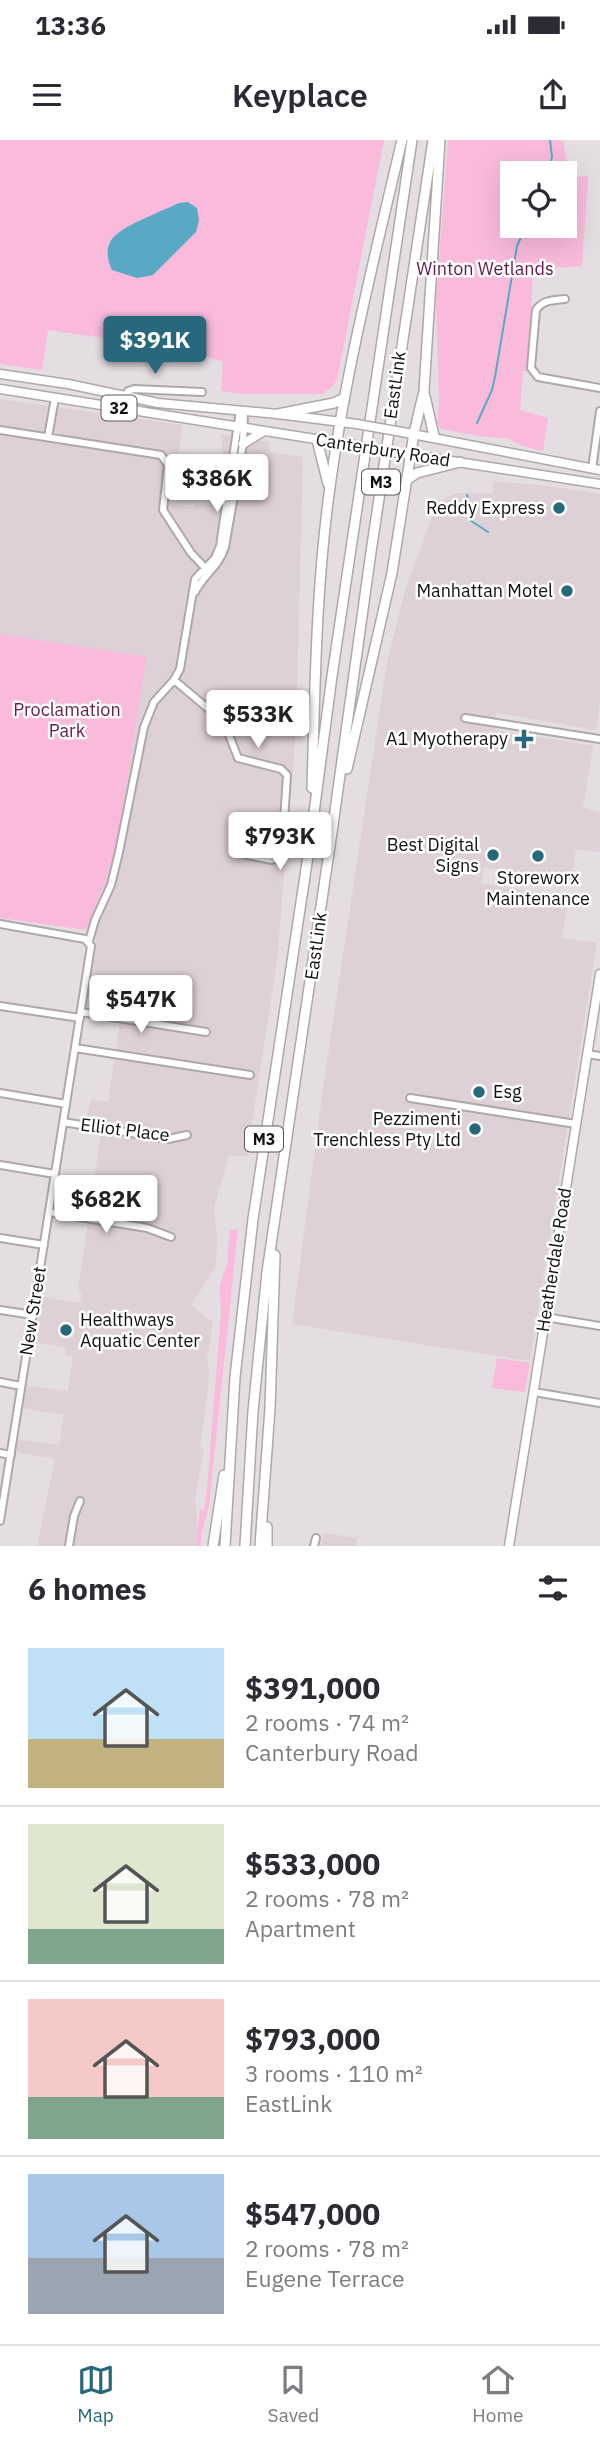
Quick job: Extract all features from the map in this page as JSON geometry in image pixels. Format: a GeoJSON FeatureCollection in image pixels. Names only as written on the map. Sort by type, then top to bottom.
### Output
{"type":"FeatureCollection","features":[{"type":"Feature","properties":{"kind":"highway"},"geometry":{"type":"LineString","coordinates":[[310,843],[316,689],[330,489],[362,306],[402,140]]}},
{"type":"Feature","properties":{"kind":"highway","name":"EastLink"},"geometry":{"type":"LineString","coordinates":[[225,1546],[230,1437],[251,1230],[412,140]]}},
{"type":"Feature","properties":{"kind":"highway","name":"EastLink"},"geometry":{"type":"LineString","coordinates":[[245,1546],[257,1362],[276,1212],[433,140]]}},
{"type":"Feature","properties":{"kind":"highway"},"geometry":{"type":"LineString","coordinates":[[333,825],[384,611],[414,433],[424,391],[439,140]]}},
{"type":"Feature","properties":{"kind":"highway"},"geometry":{"type":"LineString","coordinates":[[424,391],[434,436]]}},
{"type":"Feature","properties":{"kind":"highway"},"geometry":{"type":"LineString","coordinates":[[278,414],[334,403],[344,398]]}},
{"type":"Feature","properties":{"kind":"highway"},"geometry":{"type":"LineString","coordinates":[[317,440],[330,489]]}},
{"type":"Feature","properties":{"kind":"highway"},"geometry":{"type":"LineString","coordinates":[[408,479],[417,473],[460,462]]}},
{"type":"Feature","properties":{"kind":"highway"},"geometry":{"type":"LineString","coordinates":[[260,1546],[266,1469],[276,1212]]}},
{"type":"Feature","properties":{"kind":"highway"},"geometry":{"type":"LineString","coordinates":[[213,1546],[230,1437]]}},
{"type":"Feature","properties":{"kind":"highway"},"geometry":{"type":"LineString","coordinates":[[266,1469],[267,1546]]}},
{"type":"Feature","properties":{"kind":"main road","name":"Canterbury Road"},"geometry":{"type":"LineString","coordinates":[[0,374],[68,384],[158,403],[278,414],[434,436],[596,470]]}},
{"type":"Feature","properties":{"kind":"main road"},"geometry":{"type":"LineString","coordinates":[[65,400],[68,384]]}},
{"type":"Feature","properties":{"kind":"main road","name":"Canterbury Road"},"geometry":{"type":"LineString","coordinates":[[0,389],[600,484]]}},
{"type":"Feature","properties":{"kind":"main road"},"geometry":{"type":"LineString","coordinates":[[243,444],[264,431]]}},
{"type":"Feature","properties":{"kind":"main road","name":"Heatherdale Road"},"geometry":{"type":"LineString","coordinates":[[509,1546],[600,974]]}},
{"type":"Feature","properties":{"kind":"street"},"geometry":{"type":"LineString","coordinates":[[565,299],[547,301],[540,304],[536,310],[531,368],[538,377],[600,388]]}},
{"type":"Feature","properties":{"kind":"street","name":"Canterbury Road"},"geometry":{"type":"LineString","coordinates":[[125,397],[128,391],[134,388],[202,392]]}},
{"type":"Feature","properties":{"kind":"street"},"geometry":{"type":"LineString","coordinates":[[48,437],[55,398]]}},
{"type":"Feature","properties":{"kind":"street"},"geometry":{"type":"LineString","coordinates":[[242,411],[220,546],[192,596],[183,658],[174,680],[224,722],[238,758],[281,769],[287,775],[282,836],[277,857],[272,860],[247,855],[247,843],[251,836],[276,839],[282,836]]}},
{"type":"Feature","properties":{"kind":"street"},"geometry":{"type":"LineString","coordinates":[[596,470],[600,411]]}},
{"type":"Feature","properties":{"kind":"street"},"geometry":{"type":"LineString","coordinates":[[207,570],[221,561],[225,547],[243,444],[241,427]]}},
{"type":"Feature","properties":{"kind":"street"},"geometry":{"type":"LineString","coordinates":[[0,430],[156,453],[163,457],[168,465],[163,510],[191,553],[207,570]]}},
{"type":"Feature","properties":{"kind":"street","name":"New Street"},"geometry":{"type":"LineString","coordinates":[[0,1521],[91,946],[87,940],[111,885],[144,727],[154,702],[174,680]]}},
{"type":"Feature","properties":{"kind":"street"},"geometry":{"type":"LineString","coordinates":[[465,718],[600,739]]}},
{"type":"Feature","properties":{"kind":"street"},"geometry":{"type":"LineString","coordinates":[[0,925],[87,940]]}},
{"type":"Feature","properties":{"kind":"street"},"geometry":{"type":"LineString","coordinates":[[0,1006],[206,1032]]}},
{"type":"Feature","properties":{"kind":"street"},"geometry":{"type":"LineString","coordinates":[[75,1048],[250,1075]]}},
{"type":"Feature","properties":{"kind":"street"},"geometry":{"type":"LineString","coordinates":[[587,1054],[600,1056]]}},
{"type":"Feature","properties":{"kind":"street"},"geometry":{"type":"LineString","coordinates":[[0,1093],[66,1104]]}},
{"type":"Feature","properties":{"kind":"street"},"geometry":{"type":"LineString","coordinates":[[410,1098],[576,1124]]}},
{"type":"Feature","properties":{"kind":"street","name":"Elliot Place"},"geometry":{"type":"LineString","coordinates":[[63,1122],[168,1139],[187,1135]]}},
{"type":"Feature","properties":{"kind":"street"},"geometry":{"type":"LineString","coordinates":[[0,1165],[55,1174]]}},
{"type":"Feature","properties":{"kind":"street"},"geometry":{"type":"LineString","coordinates":[[49,1212],[147,1228],[171,1237]]}},
{"type":"Feature","properties":{"kind":"street"},"geometry":{"type":"LineString","coordinates":[[0,1238],[44,1245]]}},
{"type":"Feature","properties":{"kind":"street"},"geometry":{"type":"LineString","coordinates":[[0,1310],[33,1315]]}},
{"type":"Feature","properties":{"kind":"street"},"geometry":{"type":"LineString","coordinates":[[545,1317],[600,1326]]}},
{"type":"Feature","properties":{"kind":"street"},"geometry":{"type":"LineString","coordinates":[[0,1382],[21,1386]]}},
{"type":"Feature","properties":{"kind":"street"},"geometry":{"type":"LineString","coordinates":[[534,1392],[600,1403]]}},
{"type":"Feature","properties":{"kind":"street"},"geometry":{"type":"LineString","coordinates":[[0,1453],[10,1455]]}},
{"type":"Feature","properties":{"kind":"street"},"geometry":{"type":"LineString","coordinates":[[69,1546],[74,1516],[80,1500]]}},
{"type":"Feature","properties":{"kind":"shaded area"},"geometry":{"type":"Polygon","coordinates":[[[0,399],[182,425],[173,504],[193,508],[195,503],[216,506],[212,477],[223,454],[221,434],[269,442],[270,452],[303,457],[296,730],[277,961],[247,1156],[229,1156],[214,1207],[216,1266],[191,1305],[213,1322],[200,1447],[204,1448],[195,1501],[198,1529],[195,1546],[37,1546],[55,1459],[14,1452],[16,1439],[59,1445],[64,1415],[21,1408],[25,1385],[68,1391],[73,1357],[66,1355],[65,1347],[32,1342],[39,1296],[80,1303],[82,1291],[78,1290],[101,1133],[84,1129],[91,1099],[108,1102],[120,1022],[90,1011],[86,1006],[96,934],[86,930],[115,856],[145,657],[0,634],[0,399]]]}},
{"type":"Feature","properties":{"kind":"shaded area"},"geometry":{"type":"Polygon","coordinates":[[[493,481],[600,494],[600,702],[596,730],[496,713],[495,730],[593,746],[583,808],[600,812],[600,852],[576,849],[571,884],[484,867],[481,883],[569,897],[562,938],[597,943],[530,1361],[292,1324],[323,1088],[387,662],[405,590],[435,510],[446,497],[458,493],[493,494],[493,481]]]}},
{"type":"Feature","properties":{"kind":"shaded area"},"geometry":{"type":"Polygon","coordinates":[[[323,1533],[357,1538],[356,1546],[321,1546],[323,1533]]]}},
{"type":"Feature","properties":{"kind":"green space"},"geometry":{"type":"Polygon","coordinates":[[[0,140],[384,140],[337,380],[322,394],[244,394],[221,391],[223,362],[187,350],[48,330],[42,370],[0,364],[0,140]]]}},
{"type":"Feature","properties":{"kind":"green space","name":"Winton Wetlands"},"geometry":{"type":"Polygon","coordinates":[[[448,140],[564,142],[566,161],[500,161],[500,238],[577,238],[577,177],[588,176],[582,266],[533,269],[528,371],[523,371],[520,410],[548,418],[543,451],[507,438],[441,429],[437,423],[439,405],[436,301],[448,140]]]}},
{"type":"Feature","properties":{"kind":"green space","name":"Proclamation Park"},"geometry":{"type":"Polygon","coordinates":[[[0,634],[146,657],[115,856],[86,930],[0,918],[0,634]]]}},
{"type":"Feature","properties":{"kind":"green space"},"geometry":{"type":"Polygon","coordinates":[[[230,1229],[238,1230],[209,1505],[201,1534],[201,1546],[196,1546],[200,1510],[204,1511],[207,1488],[221,1314],[220,1285],[227,1264],[230,1229]]]}},
{"type":"Feature","properties":{"kind":"green space"},"geometry":{"type":"Polygon","coordinates":[[[497,1358],[530,1363],[525,1392],[492,1388],[497,1358]]]}},
{"type":"Feature","properties":{"kind":"water"},"geometry":{"type":"Polygon","coordinates":[[[188,202],[197,208],[199,220],[196,232],[153,275],[137,278],[112,270],[108,251],[110,242],[117,234],[147,217],[179,203],[188,202]]]}},
{"type":"Feature","properties":{"kind":"waterway"},"geometry":{"type":"LineString","coordinates":[[550,140],[551,161]]}},
{"type":"Feature","properties":{"kind":"waterway"},"geometry":{"type":"LineString","coordinates":[[477,423],[492,390],[521,238]]}},
{"type":"Feature","properties":{"kind":"waterway"},"geometry":{"type":"LineString","coordinates":[[467,495],[471,521],[488,532]]}},
{"type":"Feature","properties":{"kind":"place","name":"Reddy Express"},"geometry":{"type":"Point","coordinates":[559,508]}},
{"type":"Feature","properties":{"kind":"place","name":"Manhattan Motel"},"geometry":{"type":"Point","coordinates":[567,591]}},
{"type":"Feature","properties":{"kind":"place","name":"A1 Myotherapy"},"geometry":{"type":"Point","coordinates":[524,739]}},
{"type":"Feature","properties":{"kind":"place","name":"Best Digital Signs"},"geometry":{"type":"Point","coordinates":[493,855]}},
{"type":"Feature","properties":{"kind":"place","name":"Storeworx Maintenance"},"geometry":{"type":"Point","coordinates":[538,856]}},
{"type":"Feature","properties":{"kind":"place","name":"Esg"},"geometry":{"type":"Point","coordinates":[479,1092]}},
{"type":"Feature","properties":{"kind":"place","name":"Pezzimenti Trenchless Pty Ltd"},"geometry":{"type":"Point","coordinates":[475,1129]}},
{"type":"Feature","properties":{"kind":"place","name":"Healthways Aquatic Center"},"geometry":{"type":"Point","coordinates":[66,1330]}}]}
